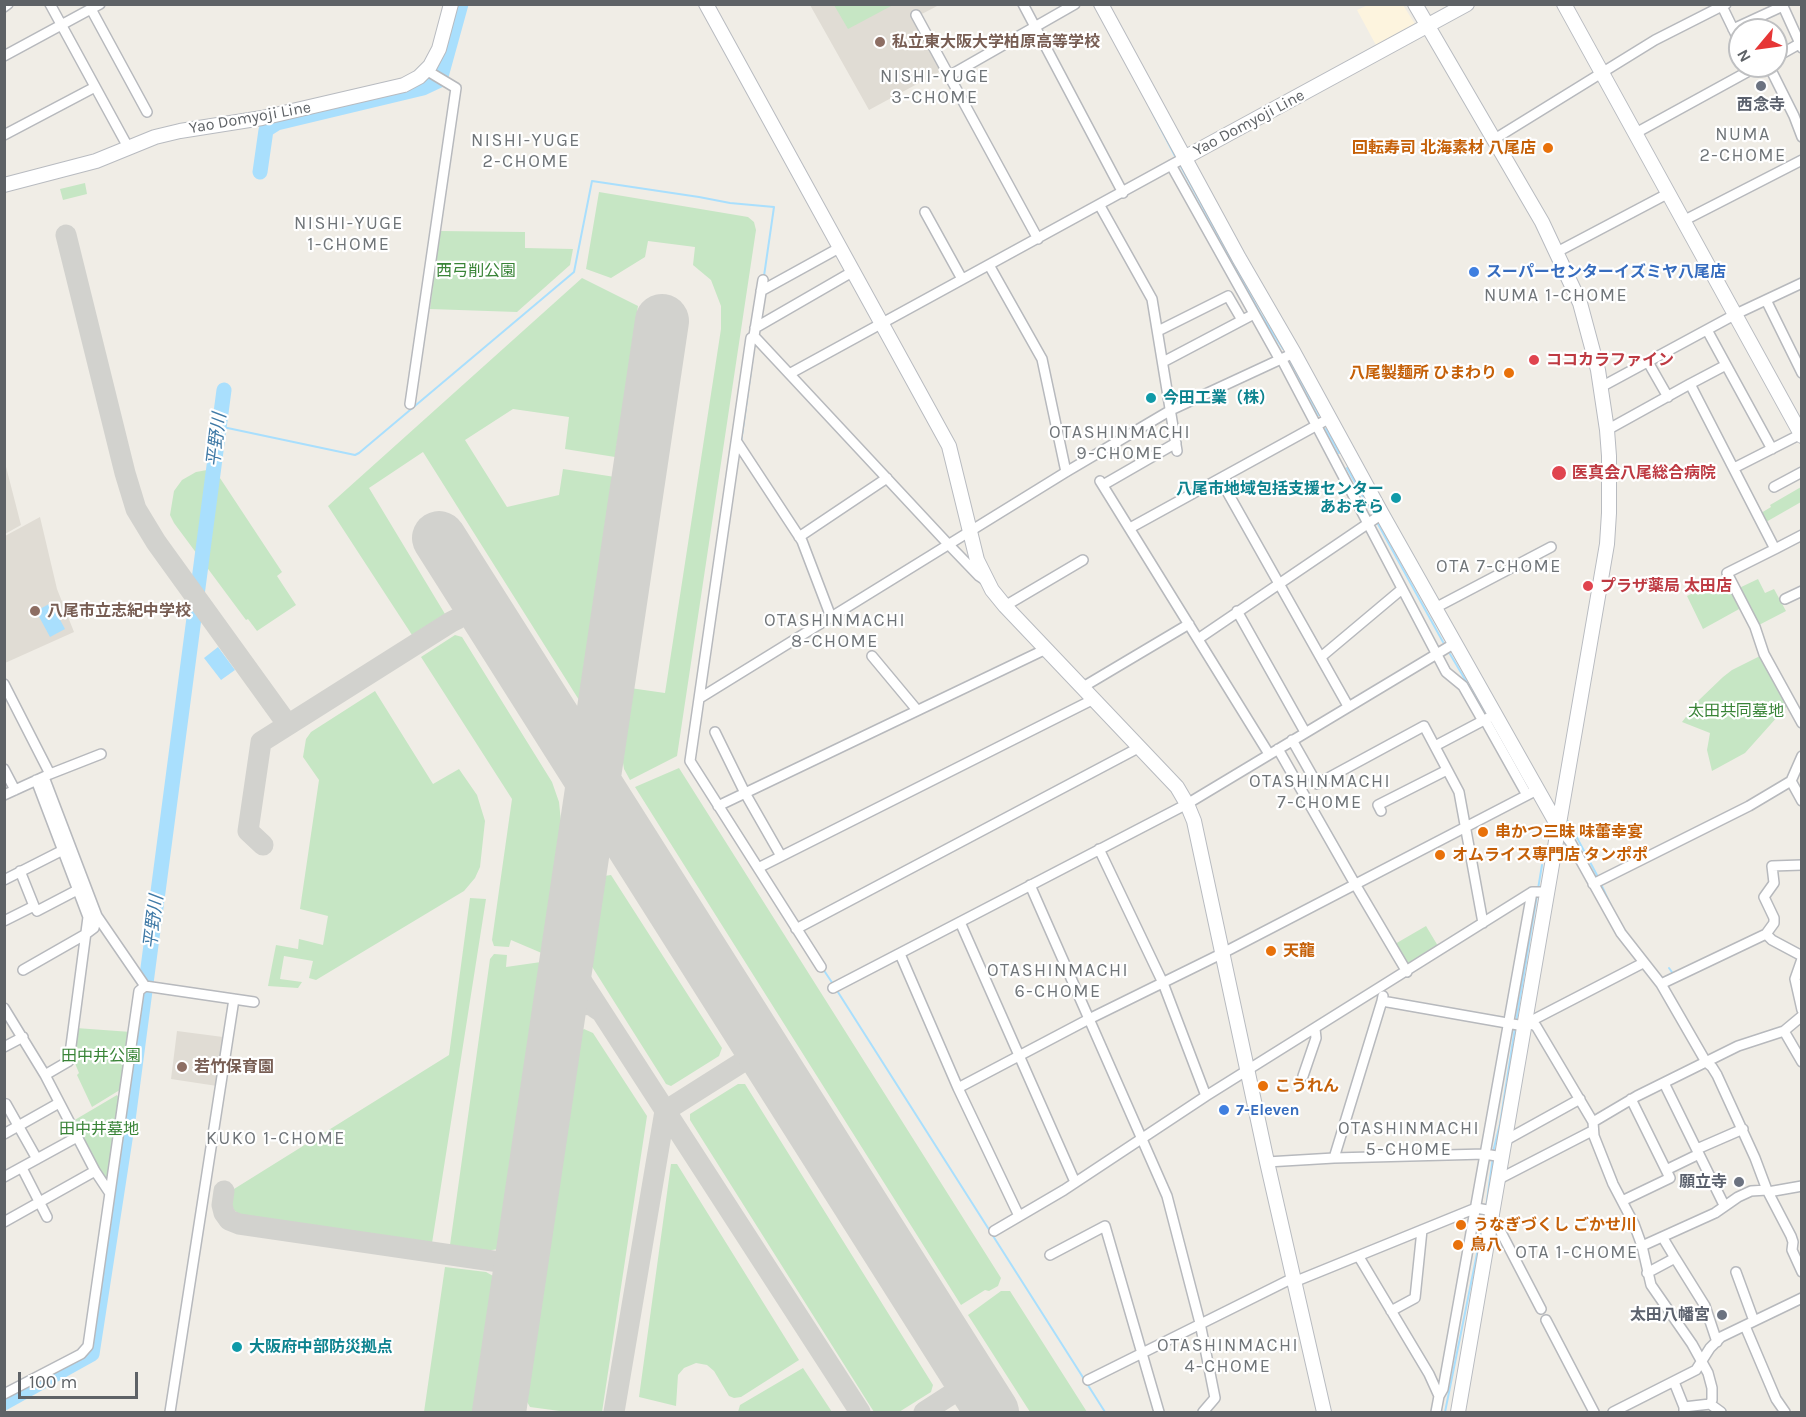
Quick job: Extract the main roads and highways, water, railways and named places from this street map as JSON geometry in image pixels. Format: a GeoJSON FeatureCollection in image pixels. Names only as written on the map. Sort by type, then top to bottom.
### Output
{"type":"FeatureCollection","features":[{"type":"Feature","properties":{"kind":"water"},"geometry":{"type":"Polygon","coordinates":[[[51,603],[65,629],[50,637],[36,611],[51,603]]]}},
{"type":"Feature","properties":{"kind":"water"},"geometry":{"type":"Polygon","coordinates":[[[218,647],[235,670],[221,680],[204,658],[218,647]]]}},
{"type":"Feature","properties":{"kind":"waterway","name":"平野川"},"geometry":{"type":"LineString","coordinates":[[260,172],[266,130],[277,123],[423,88],[440,80],[461,4]]}},
{"type":"Feature","properties":{"kind":"waterway"},"geometry":{"type":"LineString","coordinates":[[1150,108],[1176,158]]}},
{"type":"Feature","properties":{"kind":"waterway"},"geometry":{"type":"LineString","coordinates":[[1179,163],[1260,313],[1283,349]]}},
{"type":"Feature","properties":{"kind":"waterway"},"geometry":{"type":"LineString","coordinates":[[218,426],[355,455],[359,453],[574,272],[592,181],[730,203],[774,207],[764,276]]}},
{"type":"Feature","properties":{"kind":"waterway"},"geometry":{"type":"LineString","coordinates":[[741,442],[755,341]]}},
{"type":"Feature","properties":{"kind":"waterway"},"geometry":{"type":"LineString","coordinates":[[1291,363],[1319,415]]}},
{"type":"Feature","properties":{"kind":"waterway","name":"平野川"},"geometry":{"type":"LineString","coordinates":[[4,1403],[92,1354],[128,1120],[224,390]]}},
{"type":"Feature","properties":{"kind":"waterway"},"geometry":{"type":"LineString","coordinates":[[1326,429],[1339,453]]}},
{"type":"Feature","properties":{"kind":"waterway"},"geometry":{"type":"LineString","coordinates":[[708,665],[739,451]]}},
{"type":"Feature","properties":{"kind":"waterway"},"geometry":{"type":"LineString","coordinates":[[1347,468],[1371,511]]}},
{"type":"Feature","properties":{"kind":"waterway"},"geometry":{"type":"LineString","coordinates":[[1378,524],[1443,642]]}},
{"type":"Feature","properties":{"kind":"waterway"},"geometry":{"type":"LineString","coordinates":[[1450,654],[1485,713]]}},
{"type":"Feature","properties":{"kind":"waterway"},"geometry":{"type":"LineString","coordinates":[[1568,821],[1598,877]]}},
{"type":"Feature","properties":{"kind":"waterway"},"geometry":{"type":"LineString","coordinates":[[1538,889],[1542,865]]}},
{"type":"Feature","properties":{"kind":"waterway"},"geometry":{"type":"LineString","coordinates":[[1600,882],[1613,910]]}},
{"type":"Feature","properties":{"kind":"waterway"},"geometry":{"type":"LineString","coordinates":[[1516,1022],[1537,895]]}},
{"type":"Feature","properties":{"kind":"waterway"},"geometry":{"type":"LineString","coordinates":[[1669,968],[1674,975]]}},
{"type":"Feature","properties":{"kind":"waterway"},"geometry":{"type":"LineString","coordinates":[[823,969],[833,984]]}},
{"type":"Feature","properties":{"kind":"waterway"},"geometry":{"type":"LineString","coordinates":[[836,989],[1105,1412]]}},
{"type":"Feature","properties":{"kind":"waterway"},"geometry":{"type":"LineString","coordinates":[[1493,1152],[1500,1124],[1515,1028]]}},
{"type":"Feature","properties":{"kind":"waterway"},"geometry":{"type":"LineString","coordinates":[[1486,1208],[1493,1157]]}},
{"type":"Feature","properties":{"kind":"waterway"},"geometry":{"type":"LineString","coordinates":[[1445,1412],[1485,1214]]}},
{"type":"Feature","properties":{"kind":"place","name":"私立東大阪大学柏原高等学校"},"geometry":{"type":"Point","coordinates":[880,42]}},
{"type":"Feature","properties":{"kind":"place","name":"西念寺"},"geometry":{"type":"Point","coordinates":[1761,86]}},
{"type":"Feature","properties":{"kind":"place","name":"回転寿司 北海素材 八尾店"},"geometry":{"type":"Point","coordinates":[1548,148]}},
{"type":"Feature","properties":{"kind":"place","name":"スーパーセンターイズミヤ八尾店"},"geometry":{"type":"Point","coordinates":[1474,272]}},
{"type":"Feature","properties":{"kind":"place","name":"ココカラファイン"},"geometry":{"type":"Point","coordinates":[1534,360]}},
{"type":"Feature","properties":{"kind":"place","name":"八尾製麺所 ひまわり"},"geometry":{"type":"Point","coordinates":[1509,373]}},
{"type":"Feature","properties":{"kind":"place","name":"今田工業（株）"},"geometry":{"type":"Point","coordinates":[1151,398]}},
{"type":"Feature","properties":{"kind":"place","name":"医真会八尾総合病院"},"geometry":{"type":"Point","coordinates":[1559,473]}},
{"type":"Feature","properties":{"kind":"place","name":"八尾市地域包括支援センター あおぞら"},"geometry":{"type":"Point","coordinates":[1396,498]}},
{"type":"Feature","properties":{"kind":"place","name":"プラザ薬局 太田店"},"geometry":{"type":"Point","coordinates":[1588,586]}},
{"type":"Feature","properties":{"kind":"place","name":"八尾市立志紀中学校"},"geometry":{"type":"Point","coordinates":[35,611]}},
{"type":"Feature","properties":{"kind":"place","name":"串かつ三昧 味蕾幸宴"},"geometry":{"type":"Point","coordinates":[1483,832]}},
{"type":"Feature","properties":{"kind":"place","name":"オムライス専門店 タンポポ"},"geometry":{"type":"Point","coordinates":[1440,855]}},
{"type":"Feature","properties":{"kind":"place","name":"天龍"},"geometry":{"type":"Point","coordinates":[1271,951]}},
{"type":"Feature","properties":{"kind":"place","name":"若竹保育園"},"geometry":{"type":"Point","coordinates":[182,1067]}},
{"type":"Feature","properties":{"kind":"place","name":"こうれん"},"geometry":{"type":"Point","coordinates":[1263,1086]}},
{"type":"Feature","properties":{"kind":"place","name":"7-Eleven"},"geometry":{"type":"Point","coordinates":[1224,1110]}},
{"type":"Feature","properties":{"kind":"place","name":"願立寺"},"geometry":{"type":"Point","coordinates":[1739,1182]}},
{"type":"Feature","properties":{"kind":"place","name":"うなぎづくし ごかせ川"},"geometry":{"type":"Point","coordinates":[1461,1225]}},
{"type":"Feature","properties":{"kind":"place","name":"鳥八"},"geometry":{"type":"Point","coordinates":[1458,1245]}},
{"type":"Feature","properties":{"kind":"place","name":"太田八幡宮"},"geometry":{"type":"Point","coordinates":[1722,1315]}},
{"type":"Feature","properties":{"kind":"place","name":"大阪府中部防災拠点"},"geometry":{"type":"Point","coordinates":[237,1347]}},
{"type":"Feature","properties":{"kind":"district","name":"NISHI-YUGE 3-CHOME"},"geometry":{"type":"Point","coordinates":[935,88]}},
{"type":"Feature","properties":{"kind":"district","name":"NUMA 2-CHOME"},"geometry":{"type":"Point","coordinates":[1743,145]}},
{"type":"Feature","properties":{"kind":"district","name":"NISHI-YUGE 2-CHOME"},"geometry":{"type":"Point","coordinates":[526,151]}},
{"type":"Feature","properties":{"kind":"district","name":"NISHI-YUGE 1-CHOME"},"geometry":{"type":"Point","coordinates":[349,234]}},
{"type":"Feature","properties":{"kind":"district","name":"NUMA 1-CHOME"},"geometry":{"type":"Point","coordinates":[1556,296]}},
{"type":"Feature","properties":{"kind":"district","name":"OTASHINMACHI 9-CHOME"},"geometry":{"type":"Point","coordinates":[1120,443]}},
{"type":"Feature","properties":{"kind":"district","name":"OTA 7-CHOME"},"geometry":{"type":"Point","coordinates":[1499,567]}},
{"type":"Feature","properties":{"kind":"district","name":"OTASHINMACHI 8-CHOME"},"geometry":{"type":"Point","coordinates":[835,631]}},
{"type":"Feature","properties":{"kind":"district","name":"OTASHINMACHI 7-CHOME"},"geometry":{"type":"Point","coordinates":[1320,792]}},
{"type":"Feature","properties":{"kind":"district","name":"OTASHINMACHI 6-CHOME"},"geometry":{"type":"Point","coordinates":[1058,981]}},
{"type":"Feature","properties":{"kind":"district","name":"KUKO 1-CHOME"},"geometry":{"type":"Point","coordinates":[276,1139]}},
{"type":"Feature","properties":{"kind":"district","name":"OTASHINMACHI 5-CHOME"},"geometry":{"type":"Point","coordinates":[1409,1139]}},
{"type":"Feature","properties":{"kind":"district","name":"OTA 1-CHOME"},"geometry":{"type":"Point","coordinates":[1577,1253]}},
{"type":"Feature","properties":{"kind":"district","name":"OTASHINMACHI 4-CHOME"},"geometry":{"type":"Point","coordinates":[1228,1356]}},
{"type":"Feature","properties":{"kind":"park label","name":"西弓削公園"},"geometry":{"type":"Point","coordinates":[476,271]}},
{"type":"Feature","properties":{"kind":"park label","name":"太田共同墓地"},"geometry":{"type":"Point","coordinates":[1736,711]}},
{"type":"Feature","properties":{"kind":"park label","name":"田中井公園"},"geometry":{"type":"Point","coordinates":[101,1056]}},
{"type":"Feature","properties":{"kind":"park label","name":"田中井墓地"},"geometry":{"type":"Point","coordinates":[99,1129]}}]}
